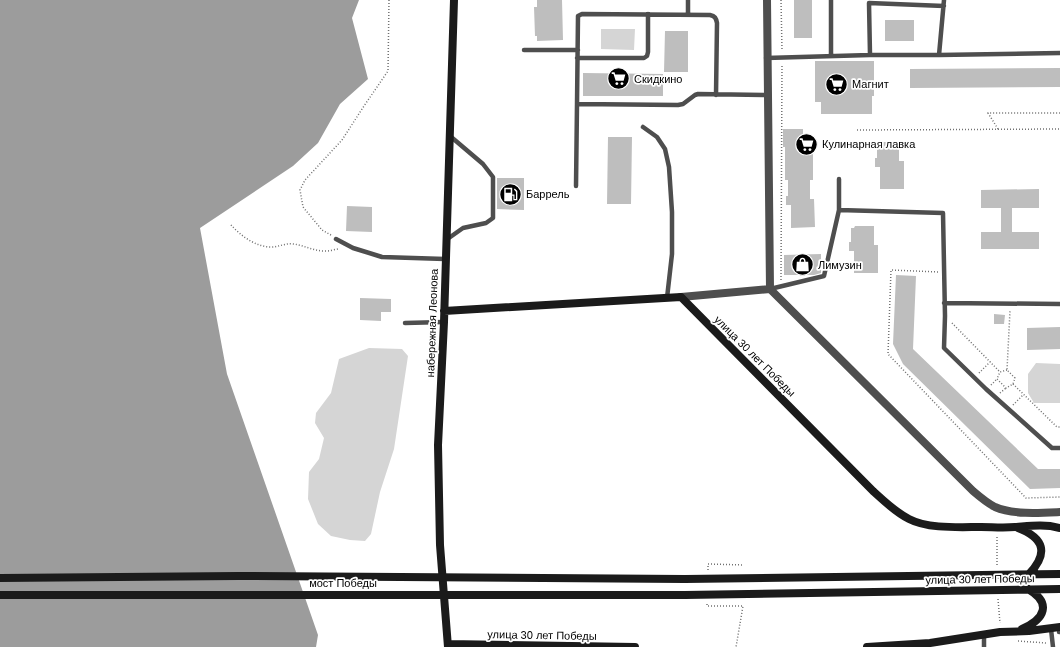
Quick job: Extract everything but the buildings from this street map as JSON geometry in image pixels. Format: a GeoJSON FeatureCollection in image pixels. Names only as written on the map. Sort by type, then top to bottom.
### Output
{"type":"FeatureCollection","features":[{"type":"Feature","properties":{"kind":"main road","name":"набережная Леонова"},"geometry":{"type":"LineString","coordinates":[[448,646],[440,544],[438,445],[444,322],[454,0]]}},
{"type":"Feature","properties":{"kind":"main road"},"geometry":{"type":"LineString","coordinates":[[444,311],[681,298]]}},
{"type":"Feature","properties":{"kind":"main road","name":"улица 30 лет Победы"},"geometry":{"type":"LineString","coordinates":[[681,298],[873,491],[896,512],[910,520],[927,525],[951,527],[1015,527],[1033,525],[1060,528]]}},
{"type":"Feature","properties":{"kind":"main road"},"geometry":{"type":"LineString","coordinates":[[1015,527],[1034,536],[1039,542],[1042,550],[1036,566],[1028,574]]}},
{"type":"Feature","properties":{"kind":"main road"},"geometry":{"type":"LineString","coordinates":[[0,578],[238,576],[685,579],[1060,574]]}},
{"type":"Feature","properties":{"kind":"main road"},"geometry":{"type":"LineString","coordinates":[[1016,631],[1038,620],[1044,607],[1042,600],[1036,594],[1027,589]]}},
{"type":"Feature","properties":{"kind":"main road","name":"улица 30 лет Победы"},"geometry":{"type":"LineString","coordinates":[[685,595],[1060,589]]}},
{"type":"Feature","properties":{"kind":"main road","name":"мост Победы"},"geometry":{"type":"LineString","coordinates":[[0,595],[685,595]]}},
{"type":"Feature","properties":{"kind":"main road"},"geometry":{"type":"LineString","coordinates":[[867,647],[930,643],[984,634],[1016,631],[1057,630]]}},
{"type":"Feature","properties":{"kind":"main road","name":"улица 30 лет Победы"},"geometry":{"type":"LineString","coordinates":[[448,646],[635,647]]}},
{"type":"Feature","properties":{"kind":"street"},"geometry":{"type":"LineString","coordinates":[[767,0],[766,58],[770,289],[973,491],[987,502],[996,508],[1007,510],[1033,513],[1060,512]]}},
{"type":"Feature","properties":{"kind":"street"},"geometry":{"type":"LineString","coordinates":[[681,298],[770,289]]}},
{"type":"Feature","properties":{"kind":"lane"},"geometry":{"type":"LineString","coordinates":[[688,0],[688,15]]}},
{"type":"Feature","properties":{"kind":"lane"},"geometry":{"type":"LineString","coordinates":[[831,0],[831,56]]}},
{"type":"Feature","properties":{"kind":"lane"},"geometry":{"type":"LineString","coordinates":[[939,54],[944,0]]}},
{"type":"Feature","properties":{"kind":"lane"},"geometry":{"type":"LineString","coordinates":[[870,55],[869,3],[904,2],[944,6]]}},
{"type":"Feature","properties":{"kind":"lane"},"geometry":{"type":"LineString","coordinates":[[576,186],[577,58],[578,18],[580,14],[714,16],[716,19],[716,95]]}},
{"type":"Feature","properties":{"kind":"lane"},"geometry":{"type":"LineString","coordinates":[[577,58],[644,58],[647,56],[648,52],[648,14]]}},
{"type":"Feature","properties":{"kind":"lane"},"geometry":{"type":"LineString","coordinates":[[524,50],[578,50]]}},
{"type":"Feature","properties":{"kind":"lane"},"geometry":{"type":"LineString","coordinates":[[766,58],[870,55],[1060,53]]}},
{"type":"Feature","properties":{"kind":"lane"},"geometry":{"type":"LineString","coordinates":[[577,104],[678,105],[688,101],[695,95],[767,95]]}},
{"type":"Feature","properties":{"kind":"lane"},"geometry":{"type":"LineString","coordinates":[[643,127],[657,137],[665,149],[669,167],[672,212],[672,254],[667,298]]}},
{"type":"Feature","properties":{"kind":"lane"},"geometry":{"type":"LineString","coordinates":[[446,240],[463,228],[486,223],[493,218],[493,177],[483,164],[450,136]]}},
{"type":"Feature","properties":{"kind":"lane"},"geometry":{"type":"LineString","coordinates":[[770,289],[824,276],[839,210],[839,179]]}},
{"type":"Feature","properties":{"kind":"lane"},"geometry":{"type":"LineString","coordinates":[[839,210],[943,213],[945,316],[944,348],[1008,410],[1052,448],[1060,448]]}},
{"type":"Feature","properties":{"kind":"lane"},"geometry":{"type":"LineString","coordinates":[[336,239],[353,248],[382,257],[446,260]]}},
{"type":"Feature","properties":{"kind":"lane"},"geometry":{"type":"LineString","coordinates":[[944,303],[1060,304]]}},
{"type":"Feature","properties":{"kind":"lane"},"geometry":{"type":"LineString","coordinates":[[405,322],[444,322]]}},
{"type":"Feature","properties":{"kind":"lane"},"geometry":{"type":"LineString","coordinates":[[1053,645],[1057,630]]}},
{"type":"Feature","properties":{"kind":"lane"},"geometry":{"type":"LineString","coordinates":[[984,634],[984,647]]}},
{"type":"Feature","properties":{"kind":"path"},"geometry":{"type":"LineString","coordinates":[[336,239],[322,230],[303,207],[300,190],[305,180],[342,140],[388,71],[389,0]]}},
{"type":"Feature","properties":{"kind":"path"},"geometry":{"type":"LineString","coordinates":[[781,0],[781,286]]}},
{"type":"Feature","properties":{"kind":"path"},"geometry":{"type":"LineString","coordinates":[[998,129],[988,113],[1060,112]]}},
{"type":"Feature","properties":{"kind":"path"},"geometry":{"type":"LineString","coordinates":[[857,130],[1060,129]]}},
{"type":"Feature","properties":{"kind":"path"},"geometry":{"type":"LineString","coordinates":[[231,226],[241,236],[270,247],[291,244],[326,251],[353,248]]}},
{"type":"Feature","properties":{"kind":"path"},"geometry":{"type":"LineString","coordinates":[[944,272],[891,270],[888,354],[1026,498],[1060,497]]}},
{"type":"Feature","properties":{"kind":"path"},"geometry":{"type":"LineString","coordinates":[[1000,372],[997,379],[1006,388],[1013,384],[1015,378],[1007,370],[1011,303]]}},
{"type":"Feature","properties":{"kind":"path"},"geometry":{"type":"LineString","coordinates":[[945,316],[1000,372]]}},
{"type":"Feature","properties":{"kind":"path"},"geometry":{"type":"LineString","coordinates":[[974,378],[990,362]]}},
{"type":"Feature","properties":{"kind":"path"},"geometry":{"type":"LineString","coordinates":[[1000,372],[1007,370]]}},
{"type":"Feature","properties":{"kind":"path"},"geometry":{"type":"LineString","coordinates":[[1013,384],[1023,395],[1059,426]]}},
{"type":"Feature","properties":{"kind":"path"},"geometry":{"type":"LineString","coordinates":[[1008,410],[1023,395]]}},
{"type":"Feature","properties":{"kind":"path"},"geometry":{"type":"LineString","coordinates":[[708,578],[708,564],[744,565]]}},
{"type":"Feature","properties":{"kind":"path"},"geometry":{"type":"LineString","coordinates":[[708,594],[707,606],[742,606],[736,647]]}},
{"type":"Feature","properties":{"kind":"path"},"geometry":{"type":"LineString","coordinates":[[1016,641],[1053,645]]}},
{"type":"Feature","properties":{"kind":"shaded area"},"geometry":{"type":"Polygon","coordinates":[[[0,0],[359,0],[352,18],[368,79],[340,104],[318,143],[293,166],[200,228],[227,374],[318,635],[316,647],[0,647],[0,0]]]}},
{"type":"Feature","properties":{"kind":"shaded area"},"geometry":{"type":"Polygon","coordinates":[[[601,29],[635,29],[634,50],[601,49],[601,29]]]}},
{"type":"Feature","properties":{"kind":"shaded area"},"geometry":{"type":"Polygon","coordinates":[[[369,348],[402,349],[408,356],[394,449],[380,492],[371,534],[365,541],[331,536],[318,524],[308,499],[309,472],[319,459],[324,438],[315,423],[316,413],[331,393],[339,359],[369,348]]]}},
{"type":"Feature","properties":{"kind":"shaded area"},"geometry":{"type":"Polygon","coordinates":[[[1036,363],[1060,364],[1060,403],[1034,403],[1028,393],[1028,374],[1036,363]]]}},
{"type":"Feature","properties":{"kind":"place","name":"Скидкино"},"geometry":{"type":"Point","coordinates":[619,79]}},
{"type":"Feature","properties":{"kind":"place","name":"Магнит"},"geometry":{"type":"Point","coordinates":[837,84]}},
{"type":"Feature","properties":{"kind":"place","name":"Кулинарная лавка"},"geometry":{"type":"Point","coordinates":[807,144]}},
{"type":"Feature","properties":{"kind":"place","name":"Баррель"},"geometry":{"type":"Point","coordinates":[510,194]}},
{"type":"Feature","properties":{"kind":"place","name":"Лимузин"},"geometry":{"type":"Point","coordinates":[803,265]}}]}
